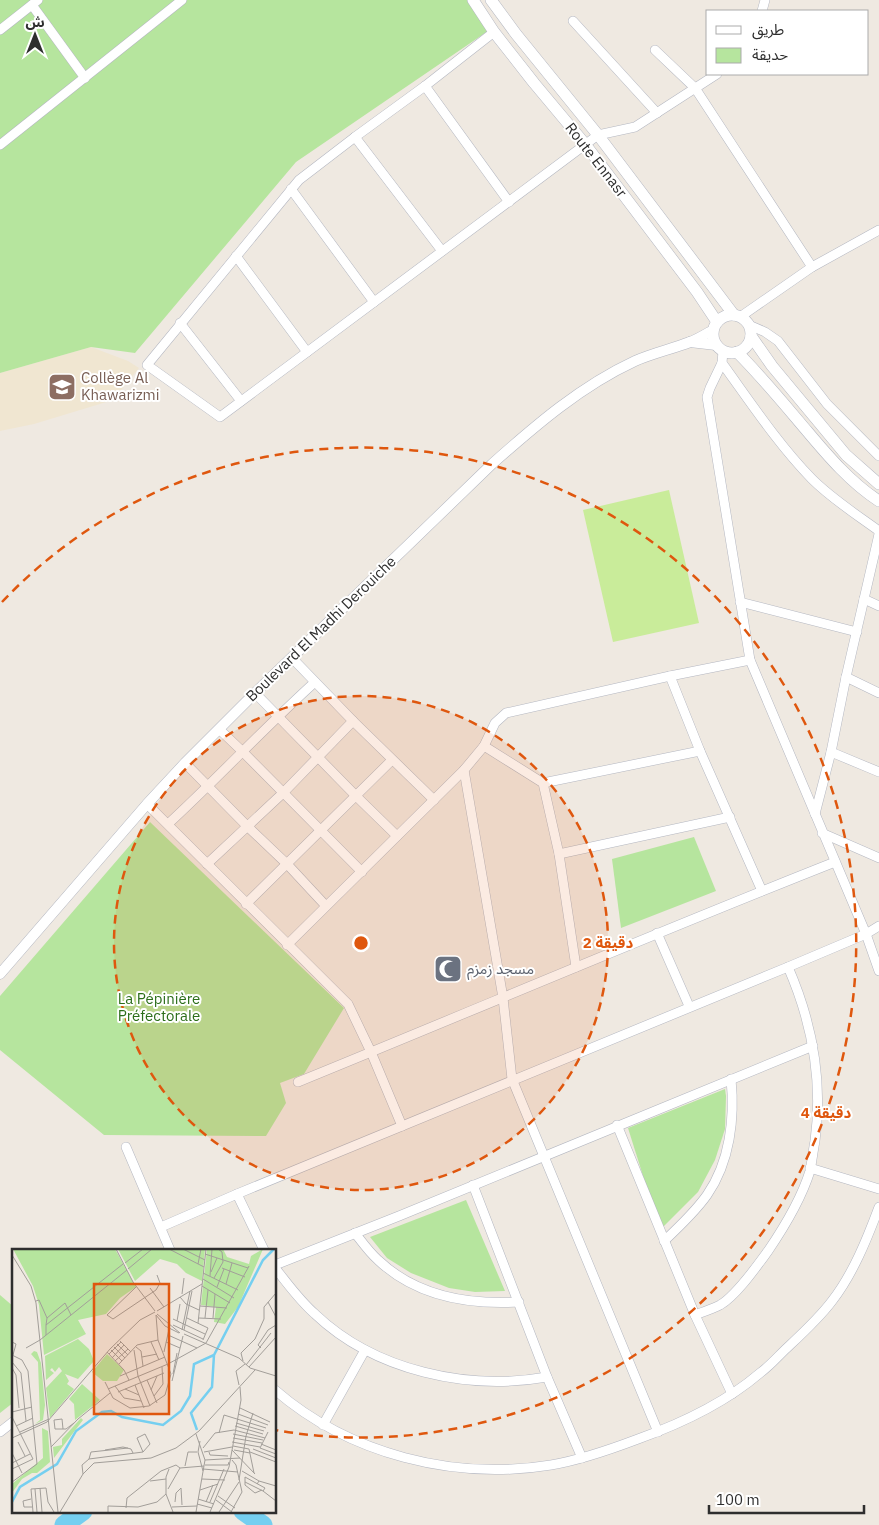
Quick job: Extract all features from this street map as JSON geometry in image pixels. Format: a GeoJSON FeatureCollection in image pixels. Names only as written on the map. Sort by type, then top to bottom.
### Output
{"type":"FeatureCollection","features":[{"type":"Feature","properties":{"kind":"main road","name":"Route Ennasr"},"geometry":{"type":"LineString","coordinates":[[473,0],[494,32],[585,144],[697,292],[715,326]]}},
{"type":"Feature","properties":{"kind":"main road","name":"Route Ennasr"},"geometry":{"type":"LineString","coordinates":[[491,0],[744,324],[772,366],[846,455],[879,484]]}},
{"type":"Feature","properties":{"kind":"main road"},"geometry":{"type":"LineString","coordinates":[[725,316],[744,324],[745,348],[730,353],[720,348],[713,336],[715,326],[725,316]]}},
{"type":"Feature","properties":{"kind":"main road"},"geometry":{"type":"LineString","coordinates":[[737,352],[760,375],[836,465],[879,501]]}},
{"type":"Feature","properties":{"kind":"street"},"geometry":{"type":"LineString","coordinates":[[0,146],[182,0]]}},
{"type":"Feature","properties":{"kind":"street"},"geometry":{"type":"LineString","coordinates":[[0,30],[35,3],[85,78]]}},
{"type":"Feature","properties":{"kind":"street"},"geometry":{"type":"LineString","coordinates":[[572,21],[656,112]]}},
{"type":"Feature","properties":{"kind":"street"},"geometry":{"type":"LineString","coordinates":[[494,32],[425,86],[355,136],[291,189],[147,365],[220,417],[598,135],[635,127],[715,75]]}},
{"type":"Feature","properties":{"kind":"street"},"geometry":{"type":"LineString","coordinates":[[655,50],[695,88],[812,268]]}},
{"type":"Feature","properties":{"kind":"street"},"geometry":{"type":"LineString","coordinates":[[425,86],[508,202]]}},
{"type":"Feature","properties":{"kind":"street"},"geometry":{"type":"LineString","coordinates":[[355,136],[442,252]]}},
{"type":"Feature","properties":{"kind":"street"},"geometry":{"type":"LineString","coordinates":[[291,189],[374,302]]}},
{"type":"Feature","properties":{"kind":"street"},"geometry":{"type":"LineString","coordinates":[[877,451],[828,404],[778,341],[765,332],[744,324],[812,268],[879,230]]}},
{"type":"Feature","properties":{"kind":"street"},"geometry":{"type":"LineString","coordinates":[[236,256],[308,352]]}},
{"type":"Feature","properties":{"kind":"street"},"geometry":{"type":"LineString","coordinates":[[180,323],[241,401]]}},
{"type":"Feature","properties":{"kind":"street","name":"Boulevard El Madhi Derouiche"},"geometry":{"type":"LineString","coordinates":[[0,974],[147,804],[185,763],[492,464],[532,429],[582,391],[650,355],[690,342],[715,326]]}},
{"type":"Feature","properties":{"kind":"street"},"geometry":{"type":"LineString","coordinates":[[690,342],[720,348],[722,363],[770,431],[812,479],[879,533],[831,752],[814,814]]}},
{"type":"Feature","properties":{"kind":"street"},"geometry":{"type":"LineString","coordinates":[[722,363],[707,397],[750,660],[866,934],[879,971]]}},
{"type":"Feature","properties":{"kind":"street"},"geometry":{"type":"LineString","coordinates":[[864,599],[879,606]]}},
{"type":"Feature","properties":{"kind":"street"},"geometry":{"type":"LineString","coordinates":[[740,602],[857,632]]}},
{"type":"Feature","properties":{"kind":"street"},"geometry":{"type":"LineString","coordinates":[[292,658],[434,800]]}},
{"type":"Feature","properties":{"kind":"street"},"geometry":{"type":"LineString","coordinates":[[287,945],[464,770],[484,746],[496,723],[506,713],[750,660]]}},
{"type":"Feature","properties":{"kind":"street"},"geometry":{"type":"LineString","coordinates":[[670,676],[700,750],[762,891]]}},
{"type":"Feature","properties":{"kind":"street"},"geometry":{"type":"LineString","coordinates":[[846,677],[879,693]]}},
{"type":"Feature","properties":{"kind":"street"},"geometry":{"type":"LineString","coordinates":[[168,824],[315,682]]}},
{"type":"Feature","properties":{"kind":"street"},"geometry":{"type":"LineString","coordinates":[[255,693],[398,836]]}},
{"type":"Feature","properties":{"kind":"street"},"geometry":{"type":"LineString","coordinates":[[207,864],[283,793],[353,721]]}},
{"type":"Feature","properties":{"kind":"street"},"geometry":{"type":"LineString","coordinates":[[219,729],[362,872]]}},
{"type":"Feature","properties":{"kind":"street"},"geometry":{"type":"LineString","coordinates":[[484,746],[543,783],[700,750]]}},
{"type":"Feature","properties":{"kind":"street"},"geometry":{"type":"LineString","coordinates":[[831,752],[879,772]]}},
{"type":"Feature","properties":{"kind":"street"},"geometry":{"type":"LineString","coordinates":[[246,904],[392,760]]}},
{"type":"Feature","properties":{"kind":"street"},"geometry":{"type":"LineString","coordinates":[[185,763],[287,864],[326,906]]}},
{"type":"Feature","properties":{"kind":"street"},"geometry":{"type":"LineString","coordinates":[[464,770],[502,998],[512,1080],[658,1432]]}},
{"type":"Feature","properties":{"kind":"street"},"geometry":{"type":"LineString","coordinates":[[543,783],[559,854],[576,967]]}},
{"type":"Feature","properties":{"kind":"street"},"geometry":{"type":"LineString","coordinates":[[147,804],[348,1004],[371,1052],[402,1126]]}},
{"type":"Feature","properties":{"kind":"street"},"geometry":{"type":"LineString","coordinates":[[559,854],[730,817]]}},
{"type":"Feature","properties":{"kind":"street"},"geometry":{"type":"LineString","coordinates":[[822,833],[879,858]]}},
{"type":"Feature","properties":{"kind":"street"},"geometry":{"type":"LineString","coordinates":[[298,1082],[657,933],[835,862]]}},
{"type":"Feature","properties":{"kind":"street"},"geometry":{"type":"LineString","coordinates":[[161,1227],[689,1006],[788,967],[866,934],[879,926]]}},
{"type":"Feature","properties":{"kind":"street"},"geometry":{"type":"LineString","coordinates":[[657,933],[689,1006]]}},
{"type":"Feature","properties":{"kind":"street"},"geometry":{"type":"LineString","coordinates":[[696,1315],[721,1304],[753,1270],[787,1223],[802,1192],[810,1168],[819,1101],[813,1046],[799,994],[788,967]]}},
{"type":"Feature","properties":{"kind":"street"},"geometry":{"type":"LineString","coordinates":[[276,1266],[813,1046]]}},
{"type":"Feature","properties":{"kind":"street"},"geometry":{"type":"LineString","coordinates":[[664,1241],[689,1217],[708,1194],[721,1167],[732,1123],[732,1080]]}},
{"type":"Feature","properties":{"kind":"street"},"geometry":{"type":"LineString","coordinates":[[617,1125],[664,1241],[732,1394]]}},
{"type":"Feature","properties":{"kind":"street"},"geometry":{"type":"LineString","coordinates":[[126,1147],[170,1249]]}},
{"type":"Feature","properties":{"kind":"street"},"geometry":{"type":"LineString","coordinates":[[810,1168],[879,1189]]}},
{"type":"Feature","properties":{"kind":"street"},"geometry":{"type":"LineString","coordinates":[[473,1186],[547,1377],[582,1458]]}},
{"type":"Feature","properties":{"kind":"street"},"geometry":{"type":"LineString","coordinates":[[237,1194],[264,1249]]}},
{"type":"Feature","properties":{"kind":"street"},"geometry":{"type":"LineString","coordinates":[[276,1391],[323,1425],[349,1438],[395,1456],[422,1462],[460,1468],[532,1468],[582,1458],[658,1432],[715,1404],[760,1374],[834,1300],[861,1250],[879,1207]]}},
{"type":"Feature","properties":{"kind":"street"},"geometry":{"type":"LineString","coordinates":[[355,1234],[378,1260],[388,1268],[411,1283],[433,1293],[458,1299],[484,1302],[519,1302]]}},
{"type":"Feature","properties":{"kind":"street"},"geometry":{"type":"LineString","coordinates":[[276,1267],[293,1292],[316,1316],[365,1350],[393,1362],[425,1372],[462,1379],[503,1382],[547,1377]]}},
{"type":"Feature","properties":{"kind":"street"},"geometry":{"type":"LineString","coordinates":[[323,1425],[365,1350]]}},
{"type":"Feature","properties":{"kind":"street"},"geometry":{"type":"LineString","coordinates":[[0,1432],[12,1423]]}},
{"type":"Feature","properties":{"kind":"shaded area","name":"Collège Al Khawarizmi"},"geometry":{"type":"Polygon","coordinates":[[[91,347],[128,361],[139,368],[113,400],[34,424],[0,431],[0,373],[91,347]]]}},
{"type":"Feature","properties":{"kind":"green space"},"geometry":{"type":"Polygon","coordinates":[[[0,0],[470,0],[488,31],[296,162],[135,353],[91,347],[0,373],[0,0]]]}},
{"type":"Feature","properties":{"kind":"green space"},"geometry":{"type":"Polygon","coordinates":[[[669,490],[699,623],[613,642],[583,510],[669,490]]]}},
{"type":"Feature","properties":{"kind":"green space","name":"La Pépinière Préfectorale"},"geometry":{"type":"Polygon","coordinates":[[[150,822],[344,1008],[304,1074],[280,1083],[286,1103],[266,1136],[104,1135],[0,1050],[0,996],[150,822]]]}},
{"type":"Feature","properties":{"kind":"green space"},"geometry":{"type":"Polygon","coordinates":[[[694,837],[716,891],[621,928],[612,859],[694,837]]]}},
{"type":"Feature","properties":{"kind":"green space"},"geometry":{"type":"Polygon","coordinates":[[[725,1089],[725,1129],[715,1160],[698,1192],[660,1230],[628,1128],[725,1089]]]}},
{"type":"Feature","properties":{"kind":"green space"},"geometry":{"type":"Polygon","coordinates":[[[466,1200],[505,1291],[475,1292],[449,1288],[411,1273],[387,1258],[370,1237],[466,1200]]]}},
{"type":"Feature","properties":{"kind":"green space"},"geometry":{"type":"Polygon","coordinates":[[[0,1295],[12,1305],[12,1404],[0,1413],[0,1295]]]}},
{"type":"Feature","properties":{"kind":"waterway"},"geometry":{"type":"LineString","coordinates":[[64,1525],[82,1512]]}},
{"type":"Feature","properties":{"kind":"waterway"},"geometry":{"type":"LineString","coordinates":[[244,1512],[263,1525]]}},
{"type":"Feature","properties":{"kind":"place","name":"Collège Al Khawarizmi"},"geometry":{"type":"Point","coordinates":[62,387]}},
{"type":"Feature","properties":{"kind":"place","name":"مسجد زمزم"},"geometry":{"type":"Point","coordinates":[448,969]}}]}
